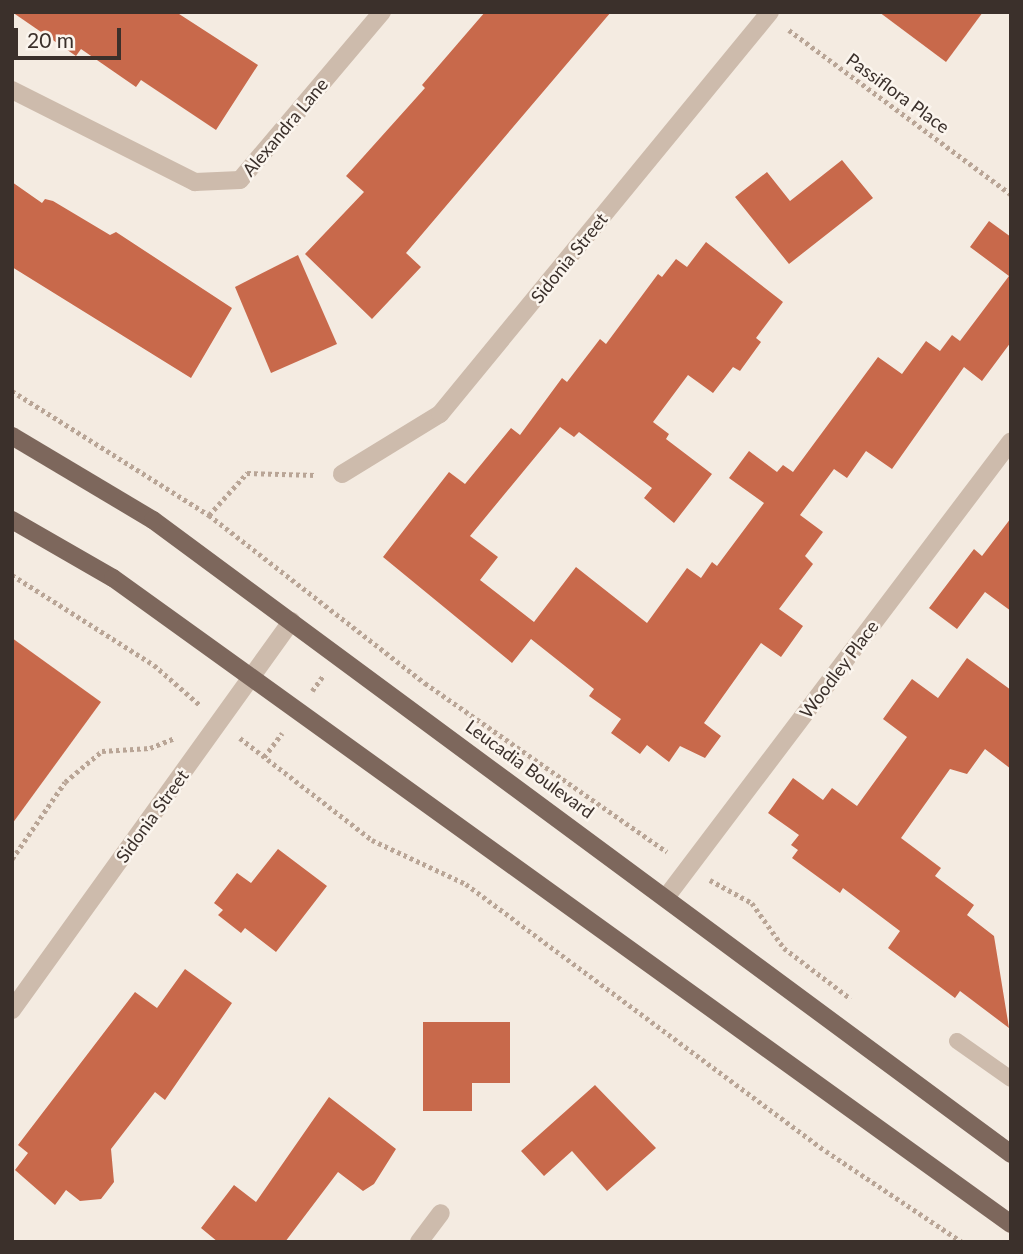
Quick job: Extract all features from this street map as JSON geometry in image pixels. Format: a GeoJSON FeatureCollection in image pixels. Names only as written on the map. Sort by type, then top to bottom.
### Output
{"type":"FeatureCollection","features":[{"type":"Feature","properties":{"kind":"main road","name":"Leucadia Boulevard"},"geometry":{"type":"LineString","coordinates":[[12,436],[153,520],[667,896],[1011,1154]]}},
{"type":"Feature","properties":{"kind":"main road"},"geometry":{"type":"LineString","coordinates":[[12,520],[113,578],[1011,1224]]}},
{"type":"Feature","properties":{"kind":"street","name":"Alexandra Lane"},"geometry":{"type":"LineString","coordinates":[[12,90],[195,182],[240,180],[382,12]]}},
{"type":"Feature","properties":{"kind":"street","name":"Sidonia Street"},"geometry":{"type":"LineString","coordinates":[[342,474],[440,414],[769,14]]}},
{"type":"Feature","properties":{"kind":"street","name":"Woodley Place"},"geometry":{"type":"LineString","coordinates":[[667,896],[1011,441]]}},
{"type":"Feature","properties":{"kind":"street","name":"Sidonia Street"},"geometry":{"type":"LineString","coordinates":[[12,1010],[292,621]]}},
{"type":"Feature","properties":{"kind":"street"},"geometry":{"type":"LineString","coordinates":[[419,1242],[440,1213]]}},
{"type":"Feature","properties":{"kind":"lane"},"geometry":{"type":"LineString","coordinates":[[957,1041],[1011,1079]]}},
{"type":"Feature","properties":{"kind":"path","name":"Passiflora Place"},"geometry":{"type":"LineString","coordinates":[[769,14],[1011,194]]}},
{"type":"Feature","properties":{"kind":"path"},"geometry":{"type":"LineString","coordinates":[[12,391],[209,515],[425,683],[689,867],[752,903],[784,948],[861,1006]]}},
{"type":"Feature","properties":{"kind":"path"},"geometry":{"type":"LineString","coordinates":[[209,515],[247,473],[342,474]]}},
{"type":"Feature","properties":{"kind":"path"},"geometry":{"type":"LineString","coordinates":[[12,575],[154,665],[220,721],[372,840],[466,884],[826,1151],[962,1242]]}},
{"type":"Feature","properties":{"kind":"path"},"geometry":{"type":"LineString","coordinates":[[12,859],[65,782],[102,751],[150,748],[176,737]]}},
{"type":"Feature","properties":{"kind":"building"},"geometry":{"type":"Polygon","coordinates":[[[12,12],[176,12],[258,65],[216,130],[141,80],[136,87],[81,49],[76,56],[12,12]]]}},
{"type":"Feature","properties":{"kind":"building"},"geometry":{"type":"Polygon","coordinates":[[[485,12],[611,12],[406,253],[421,267],[372,319],[305,254],[364,192],[346,176],[425,88],[422,85],[485,12]]]}},
{"type":"Feature","properties":{"kind":"building"},"geometry":{"type":"Polygon","coordinates":[[[879,12],[983,12],[946,62],[879,12]]]}},
{"type":"Feature","properties":{"kind":"building"},"geometry":{"type":"Polygon","coordinates":[[[842,160],[873,198],[789,264],[735,197],[767,172],[790,201],[842,160]]]}},
{"type":"Feature","properties":{"kind":"building"},"geometry":{"type":"Polygon","coordinates":[[[12,182],[42,203],[45,199],[53,201],[110,235],[116,232],[232,308],[191,378],[12,267],[12,182]]]}},
{"type":"Feature","properties":{"kind":"building"},"geometry":{"type":"Polygon","coordinates":[[[989,221],[1011,237],[1011,342],[982,381],[964,367],[892,469],[866,451],[847,478],[834,469],[800,515],[823,532],[805,556],[813,564],[779,609],[803,626],[781,657],[761,643],[704,723],[721,736],[705,758],[680,746],[669,762],[647,745],[640,754],[611,733],[621,719],[589,696],[594,689],[531,639],[512,663],[383,557],[449,472],[465,484],[511,428],[520,435],[562,378],[567,382],[600,339],[606,344],[658,274],[662,277],[676,259],[687,267],[706,242],[783,302],[756,338],[761,342],[740,371],[733,367],[713,393],[688,375],[653,422],[669,434],[666,439],[712,474],[674,523],[644,498],[652,488],[579,432],[574,437],[560,427],[470,536],[498,557],[480,580],[534,622],[576,567],[647,623],[687,568],[701,578],[712,562],[717,566],[764,503],[729,478],[749,451],[777,472],[783,465],[793,472],[878,357],[902,374],[926,341],[940,351],[952,335],[960,341],[1009,276],[970,247],[989,221]]]}},
{"type":"Feature","properties":{"kind":"building"},"geometry":{"type":"Polygon","coordinates":[[[298,255],[337,344],[271,373],[235,287],[298,255]]]}},
{"type":"Feature","properties":{"kind":"building"},"geometry":{"type":"Polygon","coordinates":[[[1011,518],[1011,611],[985,592],[957,629],[929,608],[974,549],[982,556],[1011,518]]]}},
{"type":"Feature","properties":{"kind":"building"},"geometry":{"type":"Polygon","coordinates":[[[12,638],[101,702],[12,824],[12,638]]]}},
{"type":"Feature","properties":{"kind":"building"},"geometry":{"type":"Polygon","coordinates":[[[967,658],[1011,690],[1011,769],[985,749],[967,774],[950,769],[901,838],[941,868],[935,876],[974,905],[967,915],[994,936],[1009,1028],[960,991],[955,998],[888,948],[900,931],[843,888],[840,893],[792,858],[798,850],[791,845],[799,835],[768,813],[793,778],[823,800],[832,788],[857,806],[907,737],[883,719],[912,679],[938,698],[967,658]]]}},
{"type":"Feature","properties":{"kind":"building"},"geometry":{"type":"Polygon","coordinates":[[[278,849],[327,886],[276,952],[245,928],[241,933],[218,915],[223,910],[214,903],[237,873],[251,883],[278,849]]]}},
{"type":"Feature","properties":{"kind":"building"},"geometry":{"type":"Polygon","coordinates":[[[185,969],[232,1003],[165,1100],[155,1092],[111,1149],[114,1182],[101,1199],[80,1201],[66,1190],[55,1205],[15,1170],[28,1153],[18,1145],[135,992],[157,1008],[185,969]]]}},
{"type":"Feature","properties":{"kind":"building"},"geometry":{"type":"Polygon","coordinates":[[[423,1022],[510,1022],[510,1083],[472,1083],[472,1111],[423,1111],[423,1022]]]}},
{"type":"Feature","properties":{"kind":"building"},"geometry":{"type":"Polygon","coordinates":[[[595,1085],[656,1148],[607,1191],[572,1151],[544,1176],[521,1151],[595,1085]]]}},
{"type":"Feature","properties":{"kind":"building"},"geometry":{"type":"Polygon","coordinates":[[[329,1097],[396,1149],[374,1184],[363,1191],[338,1172],[285,1242],[218,1242],[201,1228],[234,1185],[256,1202],[329,1097]]]}}]}
